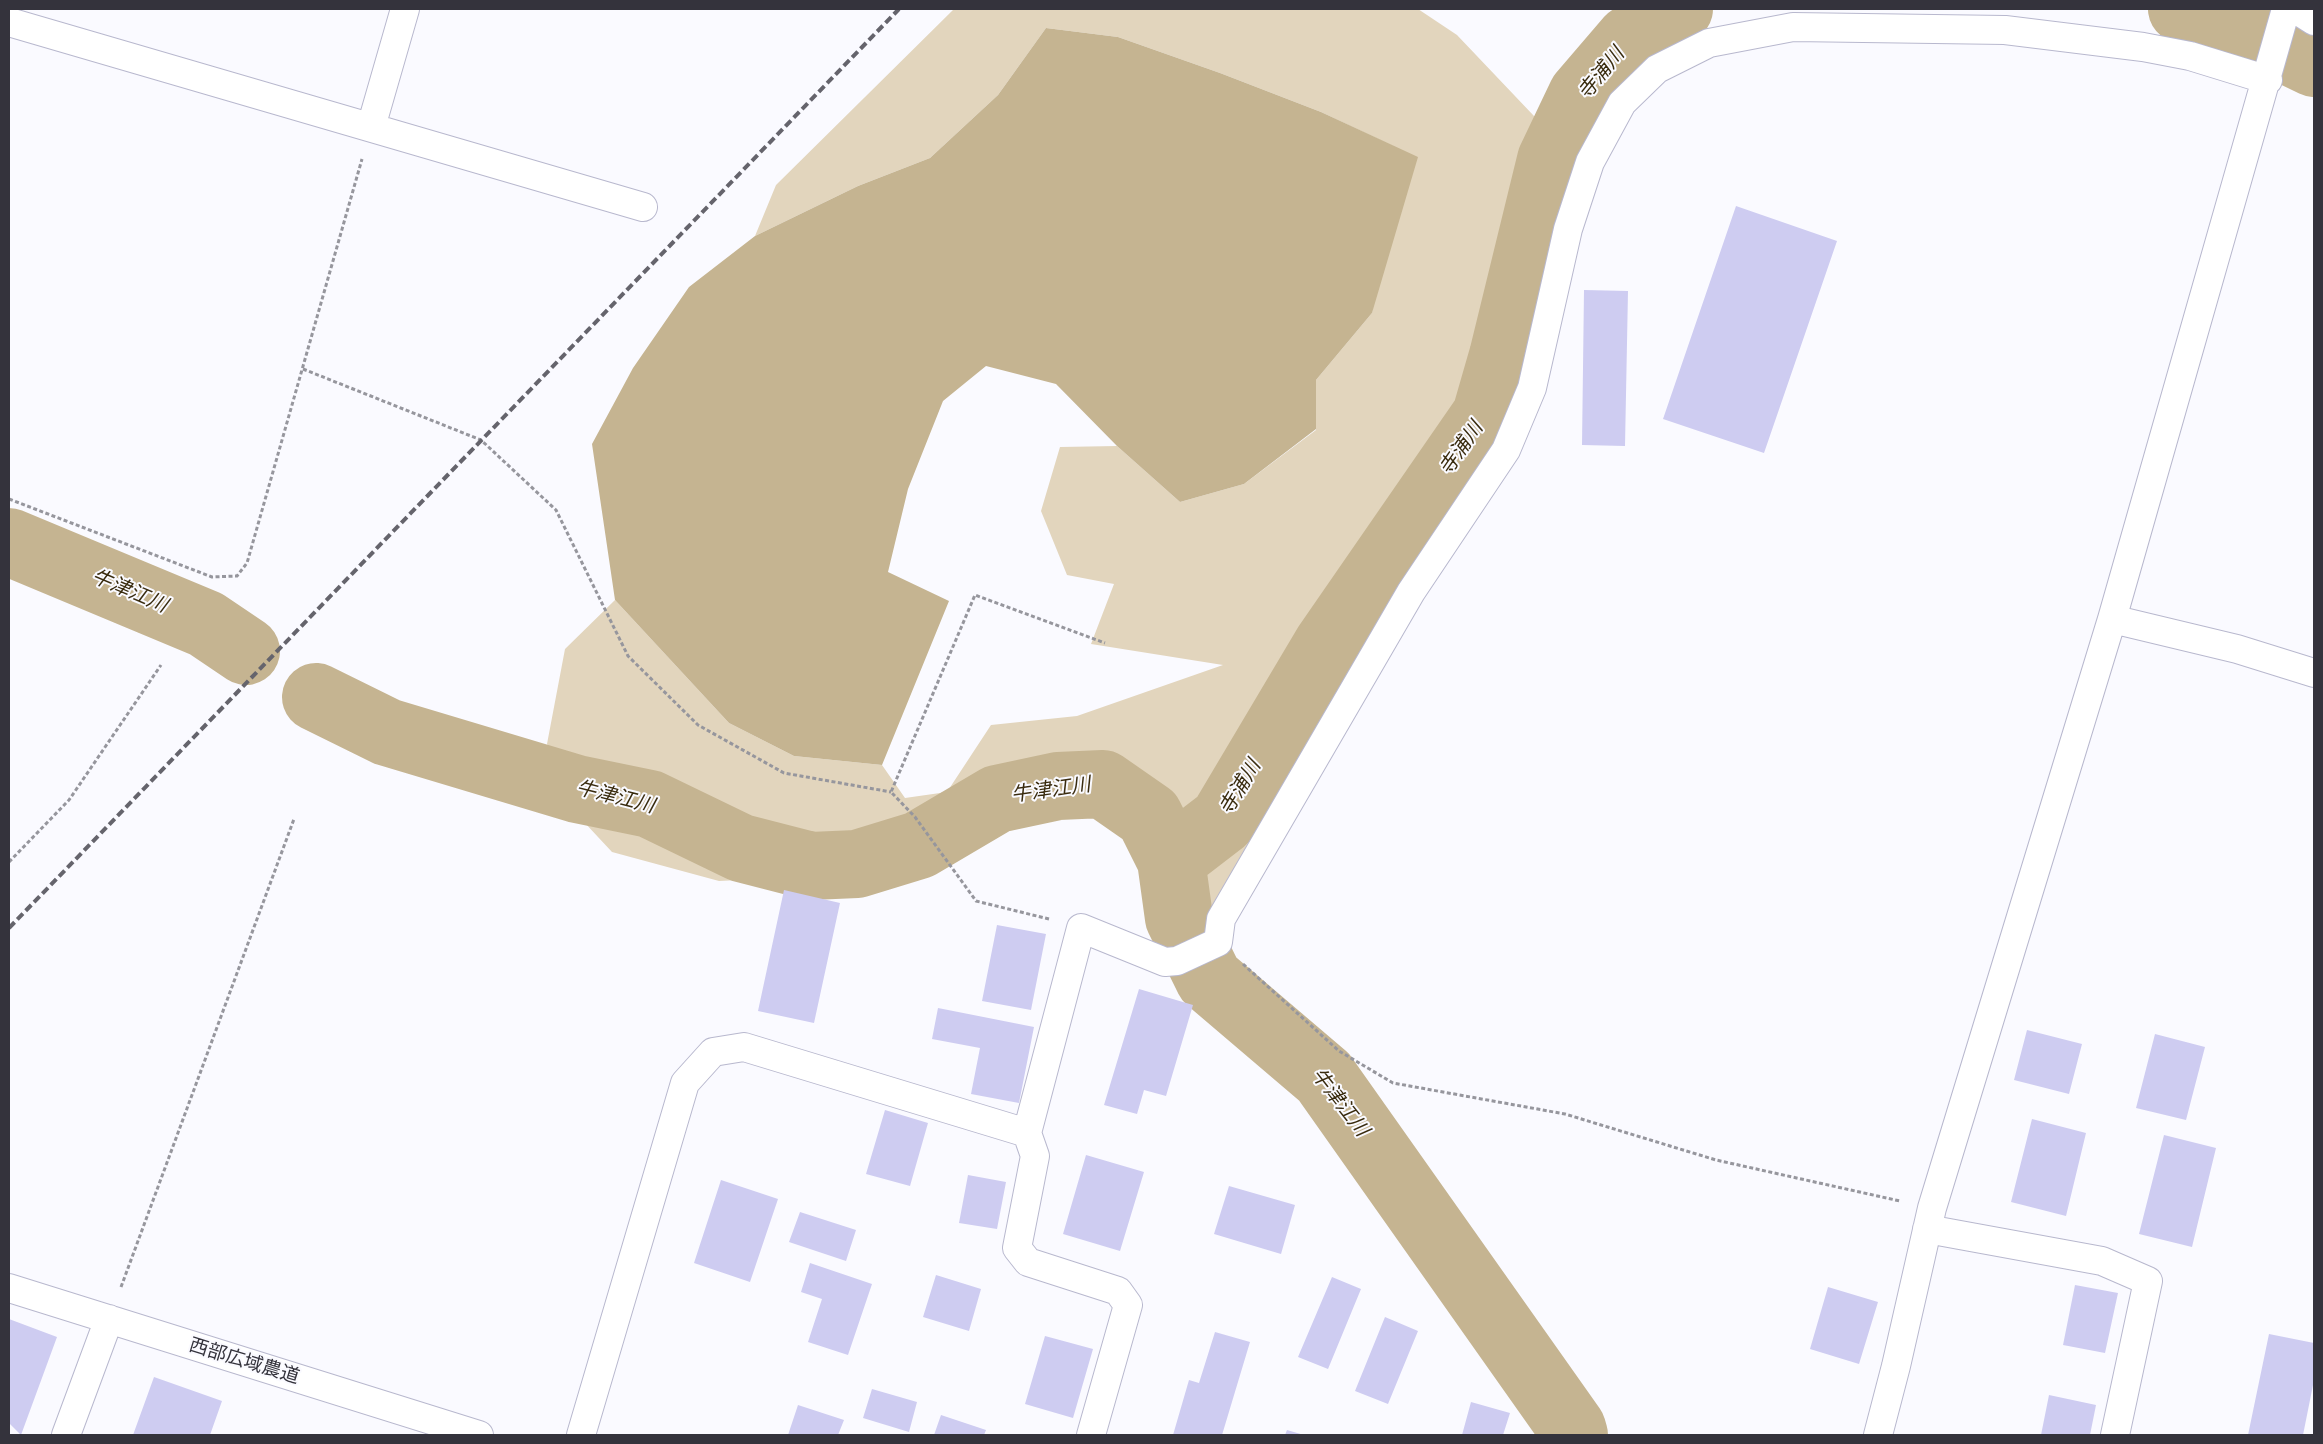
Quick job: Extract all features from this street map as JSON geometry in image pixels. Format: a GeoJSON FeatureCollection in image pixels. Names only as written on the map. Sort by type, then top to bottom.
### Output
{"type":"FeatureCollection","features":[{"type":"Feature","properties":{"kind":"street"},"geometry":{"type":"LineString","coordinates":[[371,127],[405,9]]}},
{"type":"Feature","properties":{"kind":"street"},"geometry":{"type":"LineString","coordinates":[[1878,1435],[1896,1366],[1929,1218],[2112,619],[2268,80],[2286,9]]}},
{"type":"Feature","properties":{"kind":"street"},"geometry":{"type":"LineString","coordinates":[[2296,9],[2314,20]]}},
{"type":"Feature","properties":{"kind":"street"},"geometry":{"type":"LineString","coordinates":[[9,22],[642,207]]}},
{"type":"Feature","properties":{"kind":"street"},"geometry":{"type":"LineString","coordinates":[[1090,1435],[1128,1304],[1118,1291],[1028,1262],[1017,1248],[1035,1156],[1027,1133],[1081,928],[1165,962],[1178,960],[1218,942],[1221,919],[1406,600],[1506,450],[1532,388],[1568,229],[1590,162],[1622,103],[1657,69],[1709,43],[1793,27],[2005,30],[2143,47],[2190,56],[2268,80]]}},
{"type":"Feature","properties":{"kind":"street"},"geometry":{"type":"LineString","coordinates":[[2112,619],[2237,649],[2314,673]]}},
{"type":"Feature","properties":{"kind":"street"},"geometry":{"type":"LineString","coordinates":[[582,1435],[685,1083],[713,1052],[744,1047],[1027,1133]]}},
{"type":"Feature","properties":{"kind":"street"},"geometry":{"type":"LineString","coordinates":[[1929,1218],[2102,1261],[2148,1281],[2115,1435]]}},
{"type":"Feature","properties":{"kind":"street","name":"西部広域農道"},"geometry":{"type":"LineString","coordinates":[[9,1288],[479,1435]]}},
{"type":"Feature","properties":{"kind":"street"},"geometry":{"type":"LineString","coordinates":[[66,1435],[109,1319]]}},
{"type":"Feature","properties":{"kind":"path"},"geometry":{"type":"LineString","coordinates":[[9,500],[212,577],[237,576],[248,563],[371,127]]}},
{"type":"Feature","properties":{"kind":"path"},"geometry":{"type":"LineString","coordinates":[[303,369],[481,440],[556,510],[628,656],[698,725],[784,773],[891,792],[915,817],[976,900],[1081,928]]}},
{"type":"Feature","properties":{"kind":"path"},"geometry":{"type":"LineString","coordinates":[[891,792],[975,595],[1105,642]]}},
{"type":"Feature","properties":{"kind":"path"},"geometry":{"type":"LineString","coordinates":[[9,862],[68,800],[161,665]]}},
{"type":"Feature","properties":{"kind":"path"},"geometry":{"type":"LineString","coordinates":[[109,1319],[294,819]]}},
{"type":"Feature","properties":{"kind":"path"},"geometry":{"type":"LineString","coordinates":[[1218,942],[1339,1051],[1393,1083],[1565,1114],[1716,1160],[1929,1218]]}},
{"type":"Feature","properties":{"kind":"shaded area"},"geometry":{"type":"Polygon","coordinates":[[[954,9],[1418,9],[1457,35],[1572,156],[1538,320],[1500,431],[1419,541],[1211,914],[1186,935],[1151,914],[1141,845],[1085,805],[966,832],[883,873],[719,881],[612,852],[584,822],[547,744],[565,649],[615,600],[729,723],[794,756],[882,765],[905,798],[947,792],[991,725],[1077,716],[1223,665],[1091,644],[1114,584],[1067,575],[1041,511],[1060,447],[1117,446],[1180,502],[1244,484],[1316,430],[1316,380],[1372,313],[1393,146],[1321,112],[1220,73],[1118,37],[1046,28],[998,95],[930,158],[858,186],[755,236],[776,185],[954,9]]]}},
{"type":"Feature","properties":{"kind":"shaded area"},"geometry":{"type":"Polygon","coordinates":[[[1046,28],[1118,37],[1220,73],[1321,112],[1418,157],[1372,313],[1316,380],[1316,429],[1244,484],[1180,502],[1117,446],[1056,384],[986,366],[943,401],[908,489],[888,572],[949,601],[882,765],[794,756],[729,723],[615,600],[592,444],[633,368],[689,287],[755,236],[858,186],[930,158],[998,95],[1046,28]]]}},
{"type":"Feature","properties":{"kind":"building"},"geometry":{"type":"Polygon","coordinates":[[[1736,206],[1837,241],[1764,453],[1663,419],[1736,206]]]}},
{"type":"Feature","properties":{"kind":"building"},"geometry":{"type":"Polygon","coordinates":[[[1584,290],[1628,291],[1625,446],[1582,445],[1584,290]]]}},
{"type":"Feature","properties":{"kind":"building"},"geometry":{"type":"Polygon","coordinates":[[[784,890],[840,903],[814,1023],[758,1011],[784,890]]]}},
{"type":"Feature","properties":{"kind":"building"},"geometry":{"type":"Polygon","coordinates":[[[997,925],[1046,934],[1031,1010],[982,1001],[997,925]]]}},
{"type":"Feature","properties":{"kind":"building"},"geometry":{"type":"Polygon","coordinates":[[[1139,989],[1193,1005],[1166,1096],[1144,1090],[1137,1114],[1104,1105],[1139,989]]]}},
{"type":"Feature","properties":{"kind":"building"},"geometry":{"type":"Polygon","coordinates":[[[938,1008],[1034,1027],[1019,1103],[971,1094],[980,1048],[932,1039],[938,1008]]]}},
{"type":"Feature","properties":{"kind":"building"},"geometry":{"type":"Polygon","coordinates":[[[2027,1030],[2082,1044],[2069,1094],[2014,1080],[2027,1030]]]}},
{"type":"Feature","properties":{"kind":"building"},"geometry":{"type":"Polygon","coordinates":[[[2155,1034],[2205,1047],[2186,1120],[2136,1108],[2155,1034]]]}},
{"type":"Feature","properties":{"kind":"building"},"geometry":{"type":"Polygon","coordinates":[[[885,1110],[928,1123],[910,1186],[866,1174],[885,1110]]]}},
{"type":"Feature","properties":{"kind":"building"},"geometry":{"type":"Polygon","coordinates":[[[2032,1119],[2086,1133],[2066,1216],[2011,1202],[2032,1119]]]}},
{"type":"Feature","properties":{"kind":"building"},"geometry":{"type":"Polygon","coordinates":[[[2164,1135],[2216,1148],[2192,1247],[2139,1234],[2164,1135]]]}},
{"type":"Feature","properties":{"kind":"building"},"geometry":{"type":"Polygon","coordinates":[[[1086,1155],[1144,1172],[1120,1251],[1063,1234],[1086,1155]]]}},
{"type":"Feature","properties":{"kind":"building"},"geometry":{"type":"Polygon","coordinates":[[[968,1175],[1006,1182],[997,1229],[959,1223],[968,1175]]]}},
{"type":"Feature","properties":{"kind":"building"},"geometry":{"type":"Polygon","coordinates":[[[721,1180],[778,1199],[750,1282],[694,1263],[721,1180]]]}},
{"type":"Feature","properties":{"kind":"building"},"geometry":{"type":"Polygon","coordinates":[[[1229,1186],[1295,1205],[1281,1254],[1214,1234],[1229,1186]]]}},
{"type":"Feature","properties":{"kind":"building"},"geometry":{"type":"Polygon","coordinates":[[[800,1212],[856,1230],[846,1261],[789,1242],[800,1212]]]}},
{"type":"Feature","properties":{"kind":"building"},"geometry":{"type":"Polygon","coordinates":[[[810,1263],[872,1284],[848,1355],[808,1342],[822,1299],[801,1292],[810,1263]]]}},
{"type":"Feature","properties":{"kind":"building"},"geometry":{"type":"Polygon","coordinates":[[[936,1275],[981,1289],[969,1331],[923,1317],[936,1275]]]}},
{"type":"Feature","properties":{"kind":"building"},"geometry":{"type":"Polygon","coordinates":[[[1332,1277],[1361,1289],[1328,1369],[1298,1357],[1332,1277]]]}},
{"type":"Feature","properties":{"kind":"building"},"geometry":{"type":"Polygon","coordinates":[[[2075,1285],[2118,1293],[2105,1353],[2063,1345],[2075,1285]]]}},
{"type":"Feature","properties":{"kind":"building"},"geometry":{"type":"Polygon","coordinates":[[[1828,1287],[1878,1302],[1859,1364],[1810,1349],[1828,1287]]]}},
{"type":"Feature","properties":{"kind":"building"},"geometry":{"type":"Polygon","coordinates":[[[1385,1317],[1418,1331],[1388,1404],[1355,1391],[1385,1317]]]}},
{"type":"Feature","properties":{"kind":"building"},"geometry":{"type":"Polygon","coordinates":[[[9,1319],[57,1337],[21,1435],[9,1423],[9,1319]]]}},
{"type":"Feature","properties":{"kind":"building"},"geometry":{"type":"Polygon","coordinates":[[[1215,1332],[1250,1342],[1222,1435],[1173,1435],[1189,1380],[1199,1383],[1215,1332]]]}},
{"type":"Feature","properties":{"kind":"building"},"geometry":{"type":"Polygon","coordinates":[[[2269,1334],[2314,1343],[2314,1380],[2303,1435],[2248,1435],[2269,1334]]]}},
{"type":"Feature","properties":{"kind":"building"},"geometry":{"type":"Polygon","coordinates":[[[1045,1336],[1093,1349],[1073,1418],[1025,1404],[1045,1336]]]}},
{"type":"Feature","properties":{"kind":"building"},"geometry":{"type":"Polygon","coordinates":[[[154,1377],[222,1401],[210,1435],[133,1435],[154,1377]]]}},
{"type":"Feature","properties":{"kind":"building"},"geometry":{"type":"Polygon","coordinates":[[[872,1389],[917,1402],[909,1432],[863,1418],[872,1389]]]}},
{"type":"Feature","properties":{"kind":"building"},"geometry":{"type":"Polygon","coordinates":[[[2049,1395],[2096,1405],[2090,1435],[2041,1435],[2049,1395]]]}},
{"type":"Feature","properties":{"kind":"building"},"geometry":{"type":"Polygon","coordinates":[[[1471,1402],[1510,1413],[1503,1435],[1462,1435],[1471,1402]]]}},
{"type":"Feature","properties":{"kind":"building"},"geometry":{"type":"Polygon","coordinates":[[[798,1405],[844,1420],[838,1435],[788,1435],[798,1405]]]}},
{"type":"Feature","properties":{"kind":"building"},"geometry":{"type":"Polygon","coordinates":[[[941,1415],[986,1430],[984,1435],[934,1435],[941,1415]]]}},
{"type":"Feature","properties":{"kind":"building"},"geometry":{"type":"Polygon","coordinates":[[[1287,1430],[1304,1435],[1285,1435],[1287,1430]]]}},
{"type":"Feature","properties":{"kind":"waterway","name":"寺浦川"},"geometry":{"type":"LineString","coordinates":[[1171,860],[1223,820],[1327,645],[1486,415],[1503,356],[1551,160],[1582,95],[1630,39],[1679,9]]}},
{"type":"Feature","properties":{"kind":"waterway","name":"寺浦川"},"geometry":{"type":"LineString","coordinates":[[2182,9],[2227,21],[2314,63]]}},
{"type":"Feature","properties":{"kind":"waterway","name":"牛津江川"},"geometry":{"type":"LineString","coordinates":[[9,542],[206,624],[246,651]]}},
{"type":"Feature","properties":{"kind":"waterway","name":"牛津江川"},"geometry":{"type":"LineString","coordinates":[[316,697],[387,732],[577,789],[650,804],[741,848],[811,866],[857,864],[919,845],[997,799],[1058,786],[1103,784],[1149,816],[1171,860],[1179,918],[1209,979],[1324,1077],[1572,1428],[1574,1435]]}},
{"type":"Feature","properties":{"kind":"railway"},"geometry":{"type":"LineString","coordinates":[[9,928],[899,9]]}}]}
